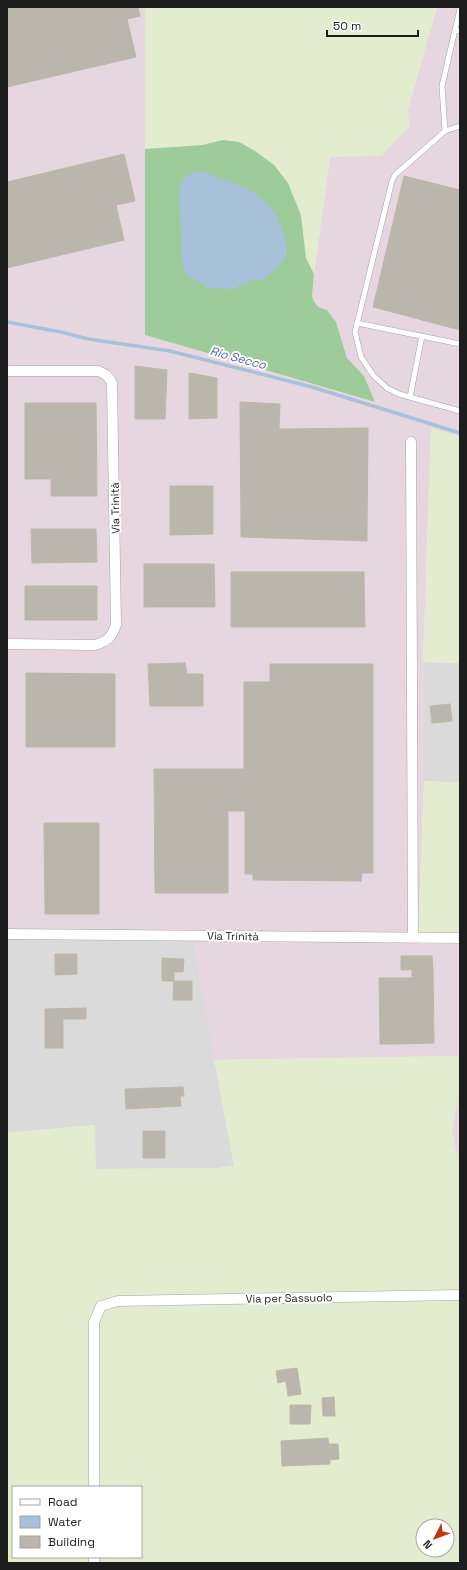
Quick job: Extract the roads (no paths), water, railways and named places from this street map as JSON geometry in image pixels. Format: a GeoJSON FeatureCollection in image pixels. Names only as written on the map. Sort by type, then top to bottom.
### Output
{"type":"FeatureCollection","features":[{"type":"Feature","properties":{"kind":"street","name":"Via Trinità"},"geometry":{"type":"LineString","coordinates":[[7,371],[98,372],[104,373],[109,377],[112,384],[116,625],[112,636],[105,642],[95,644],[7,644]]}},
{"type":"Feature","properties":{"kind":"street"},"geometry":{"type":"LineString","coordinates":[[411,442],[413,938]]}},
{"type":"Feature","properties":{"kind":"street","name":"Via Trinità"},"geometry":{"type":"LineString","coordinates":[[7,934],[460,938]]}},
{"type":"Feature","properties":{"kind":"street","name":"Via per Sassuolo"},"geometry":{"type":"LineString","coordinates":[[94,1486],[94,1322],[101,1306],[118,1300],[460,1295]]}},
{"type":"Feature","properties":{"kind":"lane"},"geometry":{"type":"LineString","coordinates":[[445,131],[442,86],[457,31],[460,8]]}},
{"type":"Feature","properties":{"kind":"lane"},"geometry":{"type":"LineString","coordinates":[[460,126],[445,131],[410,164],[395,175],[392,181],[355,332],[361,357],[373,375],[387,388],[410,397],[460,411]]}},
{"type":"Feature","properties":{"kind":"lane"},"geometry":{"type":"LineString","coordinates":[[357,323],[460,344]]}},
{"type":"Feature","properties":{"kind":"lane"},"geometry":{"type":"LineString","coordinates":[[410,397],[422,336]]}},
{"type":"Feature","properties":{"kind":"water"},"geometry":{"type":"Polygon","coordinates":[[[195,172],[206,172],[245,187],[260,197],[274,211],[284,232],[287,249],[285,258],[276,269],[263,279],[248,282],[233,289],[208,288],[185,274],[181,255],[179,187],[185,177],[195,172]]]}},
{"type":"Feature","properties":{"kind":"waterway","name":"Rio Secco"},"geometry":{"type":"LineString","coordinates":[[7,322],[61,332],[88,339],[170,351],[312,387],[460,433]]}}]}
